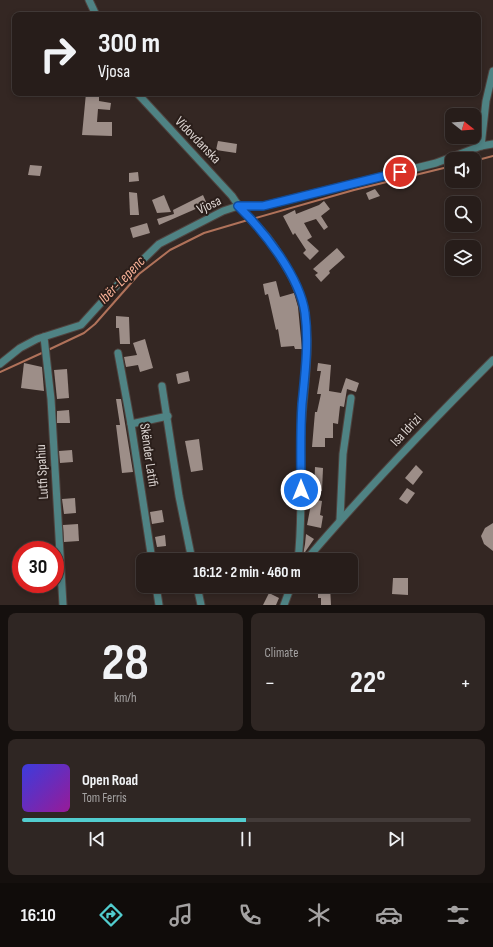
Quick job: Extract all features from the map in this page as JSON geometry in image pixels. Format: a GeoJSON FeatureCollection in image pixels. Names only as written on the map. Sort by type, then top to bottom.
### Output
{"type":"FeatureCollection","features":[{"type":"Feature","properties":{"kind":"street"},"geometry":{"type":"LineString","coordinates":[[89,0],[95,12]]}},
{"type":"Feature","properties":{"kind":"street"},"geometry":{"type":"LineString","coordinates":[[482,146],[486,101],[493,71]]}},
{"type":"Feature","properties":{"kind":"street","name":"Vidovdanska"},"geometry":{"type":"LineString","coordinates":[[139,96],[228,191],[238,206],[267,238],[289,270],[296,284],[305,312],[306,376],[302,404],[301,531],[299,553]]}},
{"type":"Feature","properties":{"kind":"street","name":"Vjosa"},"geometry":{"type":"LineString","coordinates":[[0,364],[20,348],[44,337],[81,325],[119,283],[160,244],[223,211],[238,206],[263,206],[436,163],[482,146],[493,144]]}},
{"type":"Feature","properties":{"kind":"street","name":"Lutfi Spahiu"},"geometry":{"type":"LineString","coordinates":[[44,337],[51,399],[63,605]]}},
{"type":"Feature","properties":{"kind":"street","name":"Skënder Latifi"},"geometry":{"type":"LineString","coordinates":[[118,353],[131,424],[151,553]]}},
{"type":"Feature","properties":{"kind":"street","name":"Isa Idrizi"},"geometry":{"type":"LineString","coordinates":[[312,553],[340,520],[444,409],[493,360]]}},
{"type":"Feature","properties":{"kind":"street"},"geometry":{"type":"LineString","coordinates":[[162,386],[168,416],[179,496],[191,553]]}},
{"type":"Feature","properties":{"kind":"street"},"geometry":{"type":"LineString","coordinates":[[340,520],[344,454],[351,398]]}},
{"type":"Feature","properties":{"kind":"street"},"geometry":{"type":"LineString","coordinates":[[131,424],[168,416]]}},
{"type":"Feature","properties":{"kind":"street"},"geometry":{"type":"LineString","coordinates":[[157,593],[159,605]]}},
{"type":"Feature","properties":{"kind":"street"},"geometry":{"type":"LineString","coordinates":[[198,593],[201,605]]}},
{"type":"Feature","properties":{"kind":"street"},"geometry":{"type":"LineString","coordinates":[[284,605],[288,593]]}},
{"type":"Feature","properties":{"kind":"building"},"geometry":{"type":"Polygon","coordinates":[[[86,96],[99,96],[99,101],[111,103],[110,110],[98,109],[97,122],[112,122],[112,136],[82,135],[86,96]]]}},
{"type":"Feature","properties":{"kind":"building"},"geometry":{"type":"Polygon","coordinates":[[[218,141],[237,144],[236,153],[216,150],[218,141]]]}},
{"type":"Feature","properties":{"kind":"building"},"geometry":{"type":"Polygon","coordinates":[[[30,165],[42,166],[40,176],[28,175],[30,165]]]}},
{"type":"Feature","properties":{"kind":"building"},"geometry":{"type":"Polygon","coordinates":[[[138,172],[139,181],[129,182],[129,173],[138,172]]]}},
{"type":"Feature","properties":{"kind":"building"},"geometry":{"type":"Polygon","coordinates":[[[375,189],[380,196],[369,200],[366,193],[375,189]]]}},
{"type":"Feature","properties":{"kind":"building"},"geometry":{"type":"Polygon","coordinates":[[[129,192],[137,193],[139,215],[130,215],[129,192]]]}},
{"type":"Feature","properties":{"kind":"building"},"geometry":{"type":"Polygon","coordinates":[[[164,195],[171,212],[157,213],[152,200],[164,195]]]}},
{"type":"Feature","properties":{"kind":"building"},"geometry":{"type":"Polygon","coordinates":[[[203,195],[207,204],[159,225],[157,219],[174,214],[173,210],[203,195]]]}},
{"type":"Feature","properties":{"kind":"building"},"geometry":{"type":"Polygon","coordinates":[[[324,201],[330,209],[321,216],[328,227],[324,230],[316,219],[304,223],[312,237],[307,240],[319,251],[310,260],[303,253],[306,250],[295,233],[293,235],[283,216],[295,210],[296,214],[319,205],[324,201]]]}},
{"type":"Feature","properties":{"kind":"building"},"geometry":{"type":"Polygon","coordinates":[[[147,223],[150,233],[133,238],[130,228],[147,223]]]}},
{"type":"Feature","properties":{"kind":"building"},"geometry":{"type":"Polygon","coordinates":[[[337,248],[345,257],[329,271],[330,273],[321,282],[315,275],[318,273],[313,269],[337,248]]]}},
{"type":"Feature","properties":{"kind":"building"},"geometry":{"type":"Polygon","coordinates":[[[276,281],[280,297],[294,293],[298,307],[302,349],[295,349],[294,346],[281,347],[278,329],[276,330],[268,294],[265,295],[263,284],[276,281]]]}},
{"type":"Feature","properties":{"kind":"building"},"geometry":{"type":"Polygon","coordinates":[[[116,316],[129,317],[130,344],[120,344],[119,328],[116,328],[116,316]]]}},
{"type":"Feature","properties":{"kind":"building"},"geometry":{"type":"Polygon","coordinates":[[[145,339],[153,368],[140,372],[138,365],[126,367],[124,357],[137,355],[133,343],[145,339]]]}},
{"type":"Feature","properties":{"kind":"building"},"geometry":{"type":"Polygon","coordinates":[[[24,363],[42,367],[44,391],[21,388],[24,363]]]}},
{"type":"Feature","properties":{"kind":"building"},"geometry":{"type":"Polygon","coordinates":[[[318,363],[331,365],[329,391],[341,393],[346,378],[359,383],[356,392],[347,389],[344,407],[340,406],[338,424],[333,423],[333,438],[325,438],[325,447],[312,447],[315,412],[317,412],[321,394],[317,394],[321,371],[317,371],[318,363]]]}},
{"type":"Feature","properties":{"kind":"building"},"geometry":{"type":"Polygon","coordinates":[[[67,369],[69,398],[57,399],[54,370],[67,369]]]}},
{"type":"Feature","properties":{"kind":"building"},"geometry":{"type":"Polygon","coordinates":[[[188,371],[190,381],[178,384],[176,374],[188,371]]]}},
{"type":"Feature","properties":{"kind":"building"},"geometry":{"type":"Polygon","coordinates":[[[116,399],[121,399],[133,472],[122,473],[116,425],[120,425],[116,399]]]}},
{"type":"Feature","properties":{"kind":"building"},"geometry":{"type":"Polygon","coordinates":[[[69,410],[70,423],[57,423],[57,411],[69,410]]]}},
{"type":"Feature","properties":{"kind":"building"},"geometry":{"type":"Polygon","coordinates":[[[199,439],[203,470],[191,472],[185,441],[199,439]]]}},
{"type":"Feature","properties":{"kind":"building"},"geometry":{"type":"Polygon","coordinates":[[[72,450],[73,462],[60,463],[59,451],[72,450]]]}},
{"type":"Feature","properties":{"kind":"building"},"geometry":{"type":"Polygon","coordinates":[[[416,465],[423,472],[413,485],[405,478],[416,465]]]}},
{"type":"Feature","properties":{"kind":"building"},"geometry":{"type":"Polygon","coordinates":[[[315,467],[323,468],[322,491],[314,491],[315,467]]]}},
{"type":"Feature","properties":{"kind":"building"},"geometry":{"type":"Polygon","coordinates":[[[407,488],[415,493],[407,504],[399,499],[407,488]]]}},
{"type":"Feature","properties":{"kind":"building"},"geometry":{"type":"Polygon","coordinates":[[[75,498],[76,513],[64,514],[62,499],[75,498]]]}},
{"type":"Feature","properties":{"kind":"building"},"geometry":{"type":"Polygon","coordinates":[[[312,499],[322,501],[320,515],[323,516],[321,528],[307,525],[312,499]]]}},
{"type":"Feature","properties":{"kind":"building"},"geometry":{"type":"Polygon","coordinates":[[[162,510],[164,522],[152,524],[150,512],[162,510]]]}},
{"type":"Feature","properties":{"kind":"building"},"geometry":{"type":"Polygon","coordinates":[[[493,523],[493,551],[484,544],[481,536],[485,528],[493,523]]]}},
{"type":"Feature","properties":{"kind":"building"},"geometry":{"type":"Polygon","coordinates":[[[78,524],[79,541],[64,542],[63,525],[78,524]]]}},
{"type":"Feature","properties":{"kind":"building"},"geometry":{"type":"Polygon","coordinates":[[[306,534],[314,539],[303,553],[306,534]]]}},
{"type":"Feature","properties":{"kind":"building"},"geometry":{"type":"Polygon","coordinates":[[[165,535],[166,546],[157,547],[155,537],[165,535]]]}},
{"type":"Feature","properties":{"kind":"building"},"geometry":{"type":"Polygon","coordinates":[[[393,578],[408,578],[408,595],[392,594],[393,578]]]}},
{"type":"Feature","properties":{"kind":"building"},"geometry":{"type":"Polygon","coordinates":[[[269,593],[279,598],[276,605],[263,605],[269,593]]]}},
{"type":"Feature","properties":{"kind":"building"},"geometry":{"type":"Polygon","coordinates":[[[318,593],[330,593],[331,605],[321,605],[321,598],[318,598],[318,593]]]}},
{"type":"Feature","properties":{"kind":"waterway","name":"Ibër-Lepenc"},"geometry":{"type":"LineString","coordinates":[[481,159],[493,156]]}},
{"type":"Feature","properties":{"kind":"waterway","name":"Ibër-Lepenc"},"geometry":{"type":"LineString","coordinates":[[252,219],[354,190],[445,168]]}},
{"type":"Feature","properties":{"kind":"waterway","name":"Ibër-Lepenc"},"geometry":{"type":"LineString","coordinates":[[48,350],[84,333],[95,324],[139,274],[170,250],[204,233],[248,220]]}},
{"type":"Feature","properties":{"kind":"waterway","name":"Ibër-Lepenc"},"geometry":{"type":"LineString","coordinates":[[0,372],[44,352]]}},
{"type":"Feature","properties":{"kind":"route"},"geometry":{"type":"LineString","coordinates":[[301,490],[302,404],[306,376],[305,312],[296,284],[289,270],[252,219],[238,206],[263,206],[400,172]]}}]}
